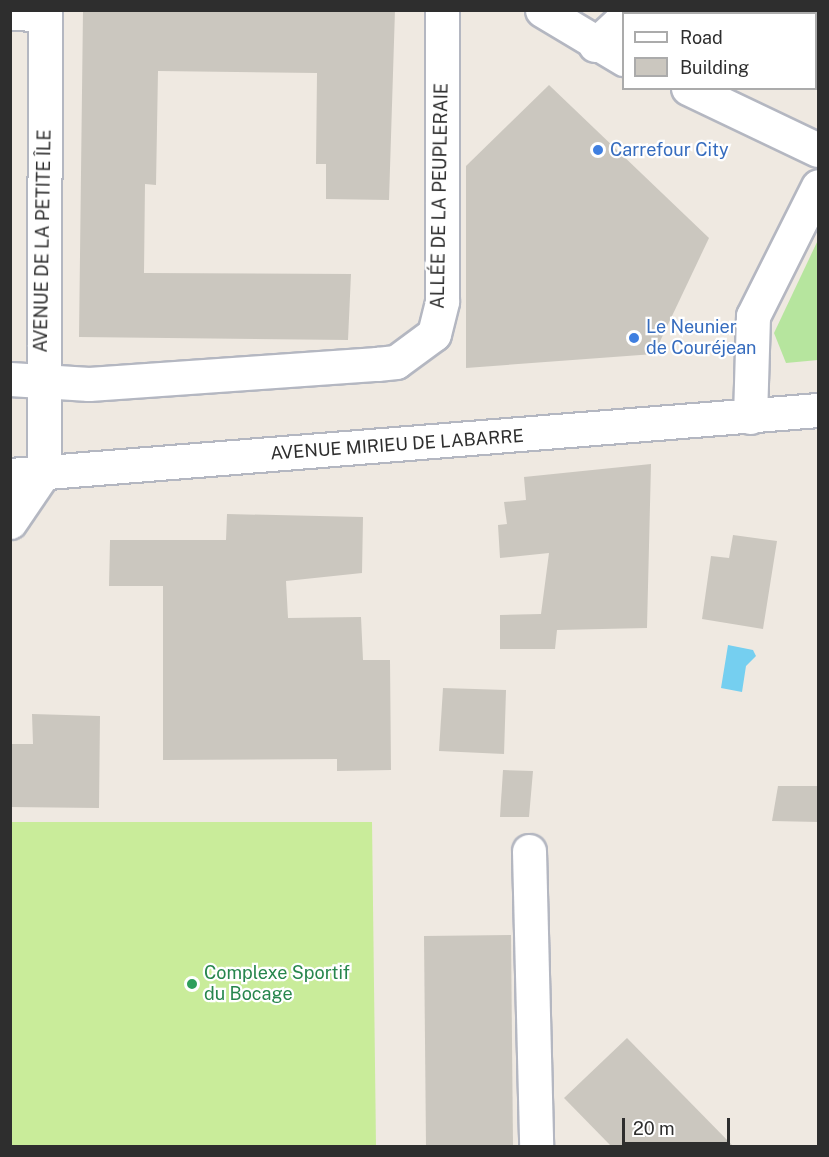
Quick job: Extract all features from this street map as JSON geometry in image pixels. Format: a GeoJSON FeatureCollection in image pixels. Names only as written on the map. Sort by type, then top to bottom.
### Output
{"type":"FeatureCollection","features":[{"type":"Feature","properties":{"kind":"street","name":"ALLÉE DE LA PEUPLERAIE"},"geometry":{"type":"LineString","coordinates":[[26,379],[89,384],[396,362],[434,334],[442,301],[442,10]]}},
{"type":"Feature","properties":{"kind":"street"},"geometry":{"type":"LineString","coordinates":[[542,10],[609,52],[622,23]]}},
{"type":"Feature","properties":{"kind":"street"},"geometry":{"type":"LineString","coordinates":[[10,13],[45,12]]}},
{"type":"Feature","properties":{"kind":"street","name":"AVENUE DE LA PETITE ÎLE"},"geometry":{"type":"LineString","coordinates":[[44,471],[26,379],[45,12]]}},
{"type":"Feature","properties":{"kind":"street"},"geometry":{"type":"LineString","coordinates":[[692,90],[819,150]]}},
{"type":"Feature","properties":{"kind":"street"},"geometry":{"type":"LineString","coordinates":[[750,417],[753,316],[819,186]]}},
{"type":"Feature","properties":{"kind":"street","name":"AVENUE MIRIEU DE LABARRE"},"geometry":{"type":"LineString","coordinates":[[10,475],[819,410]]}},
{"type":"Feature","properties":{"kind":"street"},"geometry":{"type":"LineString","coordinates":[[10,522],[44,471]]}},
{"type":"Feature","properties":{"kind":"street"},"geometry":{"type":"LineString","coordinates":[[529,851],[536,1146]]}},
{"type":"Feature","properties":{"kind":"green space"},"geometry":{"type":"Polygon","coordinates":[[[818,240],[818,360],[786,363],[774,333],[818,240]]]}},
{"type":"Feature","properties":{"kind":"green space","name":"Complexe Sportif du Bocage"},"geometry":{"type":"Polygon","coordinates":[[[11,822],[372,822],[376,1146],[11,1146],[11,822]]]}},
{"type":"Feature","properties":{"kind":"water"},"geometry":{"type":"Polygon","coordinates":[[[728,645],[753,650],[756,656],[746,666],[742,692],[721,688],[728,645]]]}},
{"type":"Feature","properties":{"kind":"building"},"geometry":{"type":"Polygon","coordinates":[[[83,10],[395,10],[389,200],[326,199],[326,164],[316,164],[317,73],[158,71],[156,185],[145,184],[144,273],[351,274],[348,340],[79,337],[83,10]]]}},
{"type":"Feature","properties":{"kind":"building"},"geometry":{"type":"Polygon","coordinates":[[[549,85],[709,238],[654,354],[466,368],[466,166],[549,85]]]}},
{"type":"Feature","properties":{"kind":"building"},"geometry":{"type":"Polygon","coordinates":[[[651,464],[647,628],[557,630],[555,649],[500,649],[500,615],[541,614],[549,553],[500,558],[498,525],[507,524],[504,502],[526,500],[524,477],[651,464]]]}},
{"type":"Feature","properties":{"kind":"building"},"geometry":{"type":"Polygon","coordinates":[[[227,514],[363,517],[362,573],[286,581],[288,618],[361,617],[363,660],[390,660],[391,770],[337,771],[337,759],[163,760],[163,586],[109,586],[110,540],[226,540],[227,514]]]}},
{"type":"Feature","properties":{"kind":"building"},"geometry":{"type":"Polygon","coordinates":[[[733,535],[777,541],[763,629],[702,619],[711,556],[729,558],[733,535]]]}},
{"type":"Feature","properties":{"kind":"building"},"geometry":{"type":"Polygon","coordinates":[[[443,688],[506,690],[504,754],[439,751],[443,688]]]}},
{"type":"Feature","properties":{"kind":"building"},"geometry":{"type":"Polygon","coordinates":[[[32,714],[100,716],[99,808],[10,807],[10,744],[33,744],[32,714]]]}},
{"type":"Feature","properties":{"kind":"building"},"geometry":{"type":"Polygon","coordinates":[[[503,770],[533,771],[529,817],[500,817],[503,770]]]}},
{"type":"Feature","properties":{"kind":"building"},"geometry":{"type":"Polygon","coordinates":[[[778,786],[819,786],[819,822],[772,821],[778,786]]]}},
{"type":"Feature","properties":{"kind":"building"},"geometry":{"type":"Polygon","coordinates":[[[511,935],[513,1146],[426,1146],[424,936],[511,935]]]}},
{"type":"Feature","properties":{"kind":"building"},"geometry":{"type":"Polygon","coordinates":[[[627,1038],[733,1146],[611,1146],[564,1098],[627,1038]]]}},
{"type":"Feature","properties":{"kind":"place","name":"Carrefour City"},"geometry":{"type":"Point","coordinates":[598,150]}},
{"type":"Feature","properties":{"kind":"place","name":"Le Neunier de Couréjean"},"geometry":{"type":"Point","coordinates":[634,338]}},
{"type":"Feature","properties":{"kind":"place","name":"Complexe Sportif du Bocage"},"geometry":{"type":"Point","coordinates":[192,984]}}]}
